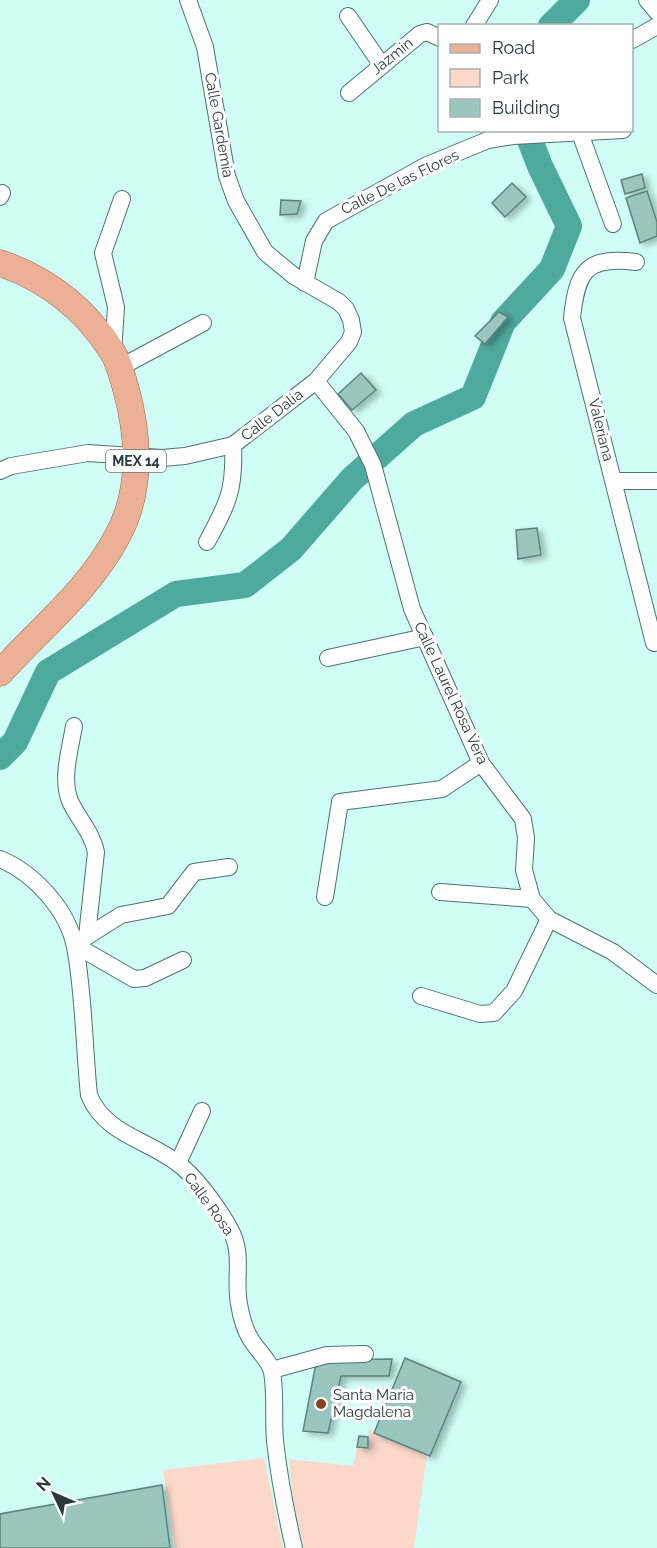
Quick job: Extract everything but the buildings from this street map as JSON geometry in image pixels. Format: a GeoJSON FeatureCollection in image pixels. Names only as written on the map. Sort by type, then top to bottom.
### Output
{"type":"FeatureCollection","features":[{"type":"Feature","properties":{"kind":"main road","name":"MEX 14"},"geometry":{"type":"LineString","coordinates":[[0,263],[44,281],[95,328],[116,360],[136,432],[137,456],[130,504],[117,538],[65,606],[0,673]]}},
{"type":"Feature","properties":{"kind":"street","name":"Calle Gardemia"},"geometry":{"type":"LineString","coordinates":[[188,0],[205,46],[227,176],[236,201],[265,252],[304,283],[339,302],[346,309]]}},
{"type":"Feature","properties":{"kind":"street"},"geometry":{"type":"LineString","coordinates":[[475,24],[490,0]]}},
{"type":"Feature","properties":{"kind":"street"},"geometry":{"type":"LineString","coordinates":[[647,0],[657,12]]}},
{"type":"Feature","properties":{"kind":"street"},"geometry":{"type":"LineString","coordinates":[[348,16],[381,64]]}},
{"type":"Feature","properties":{"kind":"street"},"geometry":{"type":"LineString","coordinates":[[633,39],[657,26]]}},
{"type":"Feature","properties":{"kind":"street","name":"Jazmin"},"geometry":{"type":"LineString","coordinates":[[349,93],[420,33],[427,32],[438,37]]}},
{"type":"Feature","properties":{"kind":"street","name":"Calle De las Flores"},"geometry":{"type":"LineString","coordinates":[[304,283],[319,230],[339,212],[426,166],[488,141],[513,134],[597,132]]}},
{"type":"Feature","properties":{"kind":"street"},"geometry":{"type":"LineString","coordinates":[[580,133],[613,224]]}},
{"type":"Feature","properties":{"kind":"street"},"geometry":{"type":"LineString","coordinates":[[122,199],[103,253],[116,307],[116,360],[203,323]]}},
{"type":"Feature","properties":{"kind":"street","name":"Valeriana"},"geometry":{"type":"LineString","coordinates":[[636,262],[611,259],[589,268],[575,287],[573,318],[654,643]]}},
{"type":"Feature","properties":{"kind":"street","name":"Calle Dalia"},"geometry":{"type":"LineString","coordinates":[[0,471],[11,466],[88,453],[185,456],[233,445],[316,381],[349,342],[352,332],[351,320],[346,309]]}},
{"type":"Feature","properties":{"kind":"street","name":"Calle Laurel Rosa Vera"},"geometry":{"type":"LineString","coordinates":[[316,381],[356,431],[374,465],[403,586],[424,637],[481,764],[523,819],[526,838],[524,870],[532,899],[549,919],[613,952],[657,985]]}},
{"type":"Feature","properties":{"kind":"street"},"geometry":{"type":"LineString","coordinates":[[207,542],[233,488],[233,445]]}},
{"type":"Feature","properties":{"kind":"street"},"geometry":{"type":"LineString","coordinates":[[614,481],[657,480]]}},
{"type":"Feature","properties":{"kind":"street"},"geometry":{"type":"LineString","coordinates":[[328,658],[424,637]]}},
{"type":"Feature","properties":{"kind":"street"},"geometry":{"type":"LineString","coordinates":[[74,726],[65,785],[70,802],[93,839],[96,852],[81,941]]}},
{"type":"Feature","properties":{"kind":"street"},"geometry":{"type":"LineString","coordinates":[[325,897],[340,802],[442,789],[481,764]]}},
{"type":"Feature","properties":{"kind":"street","name":"Calle Rosa"},"geometry":{"type":"LineString","coordinates":[[0,859],[16,865],[43,888],[64,921],[81,941],[88,1095],[93,1106],[114,1128],[154,1147],[178,1163],[193,1178],[230,1228],[239,1249],[237,1289],[243,1321],[249,1338],[272,1370]]}},
{"type":"Feature","properties":{"kind":"street"},"geometry":{"type":"LineString","coordinates":[[81,941],[121,915],[168,906],[194,872],[229,867]]}},
{"type":"Feature","properties":{"kind":"street"},"geometry":{"type":"LineString","coordinates":[[440,892],[532,899]]}},
{"type":"Feature","properties":{"kind":"street"},"geometry":{"type":"LineString","coordinates":[[421,996],[480,1014],[494,1013],[514,991],[549,919]]}},
{"type":"Feature","properties":{"kind":"street"},"geometry":{"type":"LineString","coordinates":[[81,941],[134,979],[145,978],[183,960]]}},
{"type":"Feature","properties":{"kind":"street"},"geometry":{"type":"LineString","coordinates":[[178,1163],[202,1110]]}},
{"type":"Feature","properties":{"kind":"street"},"geometry":{"type":"LineString","coordinates":[[294,1548],[286,1516],[275,1441],[272,1370],[327,1355],[365,1354]]}},
{"type":"Feature","properties":{"kind":"green space"},"geometry":{"type":"Polygon","coordinates":[[[369,1427],[374,1433],[428,1447],[414,1548],[304,1548],[294,1509],[289,1459],[353,1466],[357,1447],[368,1448],[369,1427]]]}},
{"type":"Feature","properties":{"kind":"green space"},"geometry":{"type":"Polygon","coordinates":[[[264,1458],[283,1548],[175,1548],[163,1470],[264,1458]]]}},
{"type":"Feature","properties":{"kind":"waterway"},"geometry":{"type":"LineString","coordinates":[[553,24],[577,0]]}},
{"type":"Feature","properties":{"kind":"waterway"},"geometry":{"type":"LineString","coordinates":[[0,757],[15,742],[48,672],[176,594],[245,585],[291,549],[352,479],[414,424],[473,397],[503,322],[552,269],[569,226],[540,166],[527,132]]}},
{"type":"Feature","properties":{"kind":"place","name":"Santa Maria Magdalena"},"geometry":{"type":"Point","coordinates":[321,1404]}}]}
